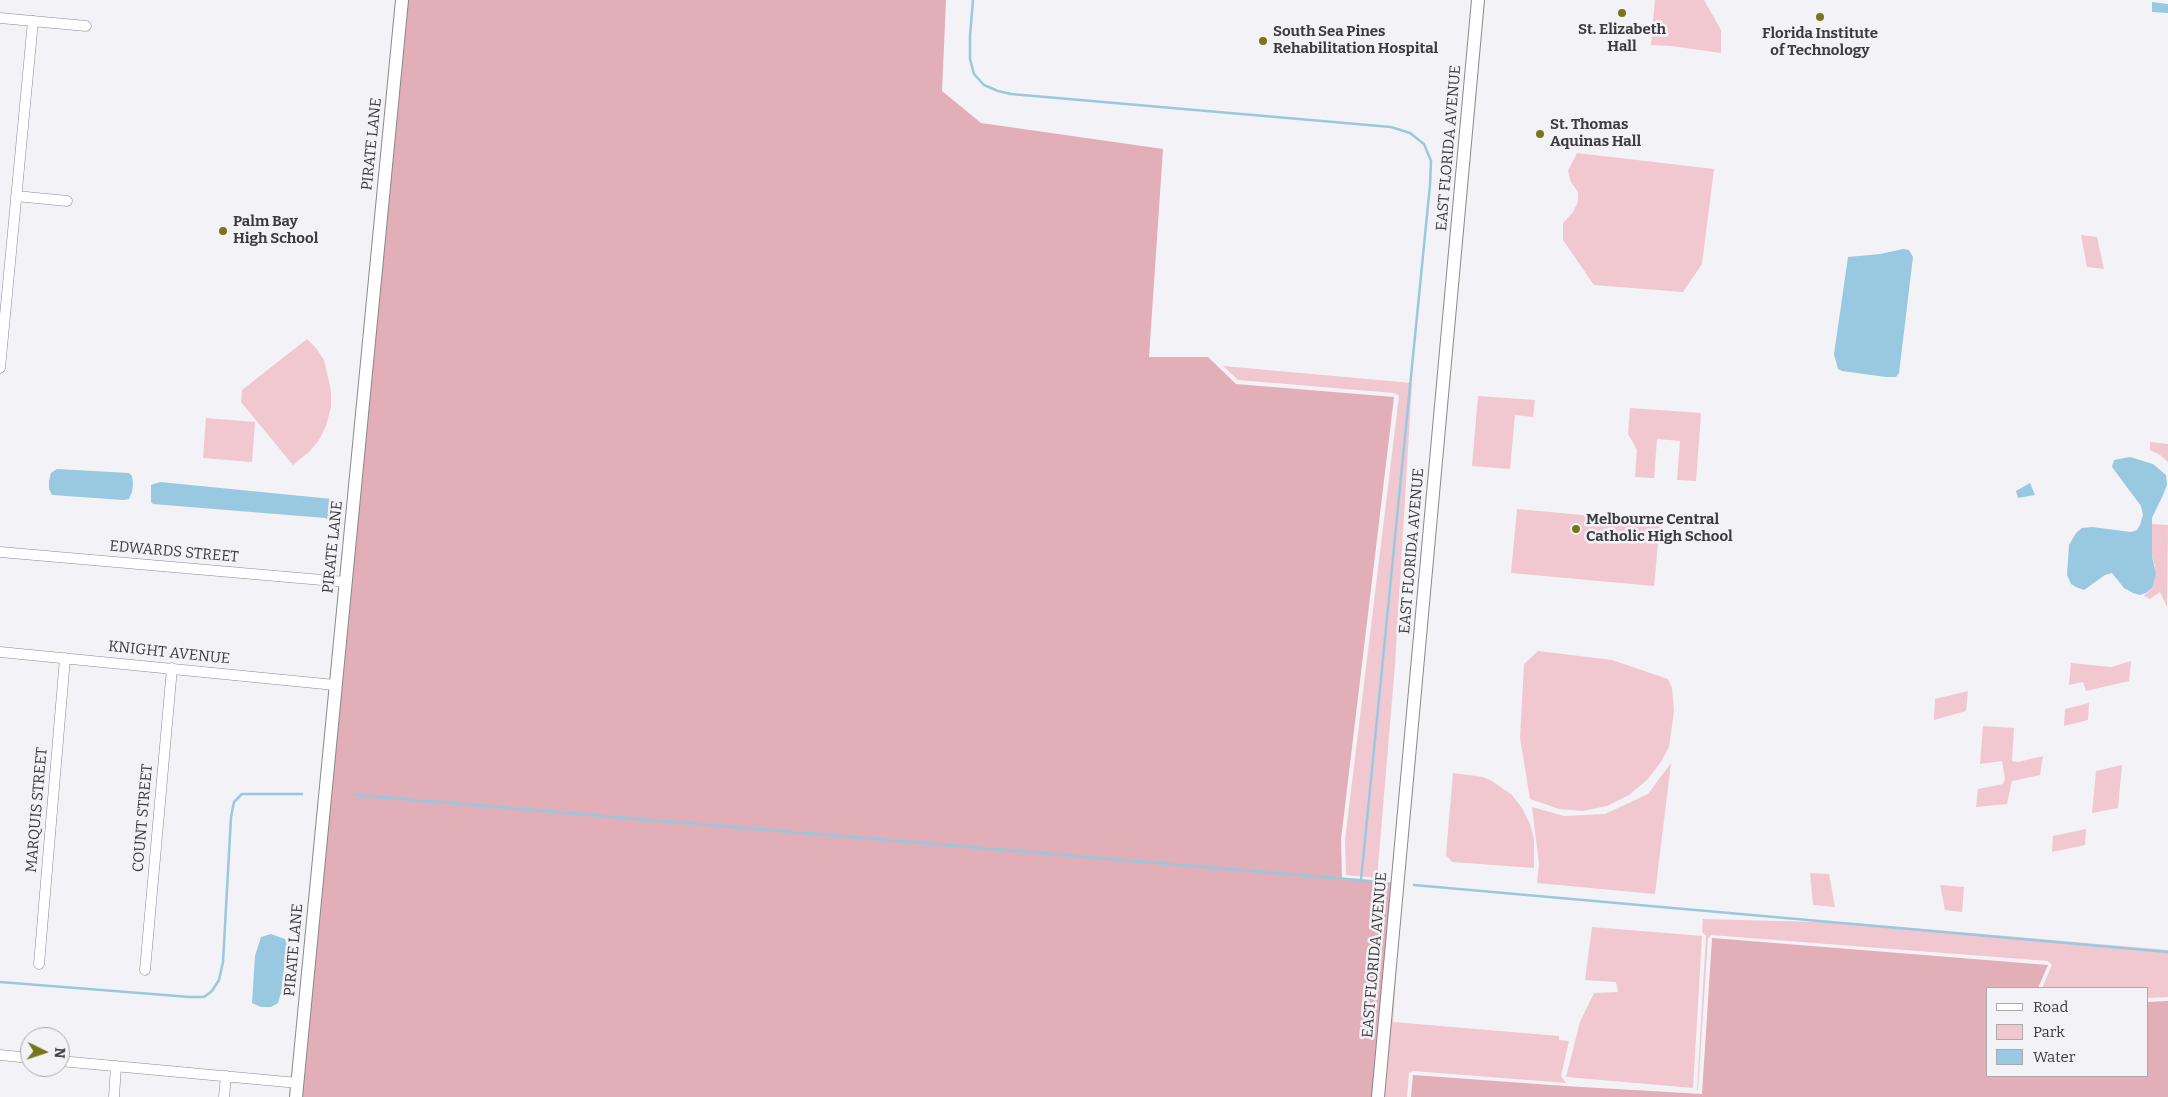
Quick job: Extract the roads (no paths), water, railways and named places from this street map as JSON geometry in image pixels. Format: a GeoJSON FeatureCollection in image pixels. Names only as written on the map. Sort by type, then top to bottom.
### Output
{"type":"FeatureCollection","features":[{"type":"Feature","properties":{"kind":"street","name":"PIRATE LANE"},"geometry":{"type":"LineString","coordinates":[[296,1097],[402,0]]}},
{"type":"Feature","properties":{"kind":"street","name":"EAST FLORIDA AVENUE"},"geometry":{"type":"LineString","coordinates":[[1378,1097],[1478,3]]}},
{"type":"Feature","properties":{"kind":"street"},"geometry":{"type":"LineString","coordinates":[[0,18],[86,26]]}},
{"type":"Feature","properties":{"kind":"street"},"geometry":{"type":"LineString","coordinates":[[0,368],[33,21]]}},
{"type":"Feature","properties":{"kind":"street"},"geometry":{"type":"LineString","coordinates":[[16,196],[67,202]]}},
{"type":"Feature","properties":{"kind":"street","name":"EDWARDS STREET"},"geometry":{"type":"LineString","coordinates":[[0,552],[345,582]]}},
{"type":"Feature","properties":{"kind":"street","name":"KNIGHT AVENUE"},"geometry":{"type":"LineString","coordinates":[[0,652],[335,685]]}},
{"type":"Feature","properties":{"kind":"street","name":"MARQUIS STREET"},"geometry":{"type":"LineString","coordinates":[[39,964],[65,658]]}},
{"type":"Feature","properties":{"kind":"street","name":"COUNT STREET"},"geometry":{"type":"LineString","coordinates":[[145,970],[172,668]]}},
{"type":"Feature","properties":{"kind":"street"},"geometry":{"type":"LineString","coordinates":[[0,1055],[20,1057]]}},
{"type":"Feature","properties":{"kind":"street"},"geometry":{"type":"LineString","coordinates":[[70,1062],[298,1083]]}},
{"type":"Feature","properties":{"kind":"street"},"geometry":{"type":"LineString","coordinates":[[114,1097],[116,1066]]}},
{"type":"Feature","properties":{"kind":"street"},"geometry":{"type":"LineString","coordinates":[[224,1097],[226,1076]]}},
{"type":"Feature","properties":{"kind":"water"},"geometry":{"type":"Polygon","coordinates":[[[2152,2],[2168,4],[2168,13],[2152,12],[2152,2]]]}},
{"type":"Feature","properties":{"kind":"water"},"geometry":{"type":"Polygon","coordinates":[[[1903,249],[1909,250],[1913,257],[1899,373],[1896,377],[1886,377],[1838,369],[1834,354],[1848,257],[1880,254],[1903,249]]]}},
{"type":"Feature","properties":{"kind":"water"},"geometry":{"type":"Polygon","coordinates":[[[2130,457],[2153,464],[2166,475],[2167,485],[2152,518],[2152,556],[2156,574],[2152,588],[2140,595],[2133,593],[2124,588],[2112,573],[2105,575],[2084,590],[2076,587],[2071,584],[2067,575],[2069,545],[2076,533],[2082,528],[2092,527],[2131,532],[2137,530],[2140,525],[2143,515],[2141,506],[2112,467],[2114,460],[2130,457]]]}},
{"type":"Feature","properties":{"kind":"water"},"geometry":{"type":"Polygon","coordinates":[[[57,469],[129,473],[132,476],[132,492],[129,499],[124,500],[52,495],[49,489],[49,481],[51,473],[57,469]]]}},
{"type":"Feature","properties":{"kind":"water"},"geometry":{"type":"Polygon","coordinates":[[[160,482],[332,499],[337,504],[337,514],[333,520],[328,520],[325,518],[153,504],[151,502],[151,485],[160,482]]]}},
{"type":"Feature","properties":{"kind":"water"},"geometry":{"type":"Polygon","coordinates":[[[2030,483],[2035,495],[2018,498],[2016,491],[2030,483]]]}},
{"type":"Feature","properties":{"kind":"water"},"geometry":{"type":"Polygon","coordinates":[[[271,934],[285,939],[287,945],[281,993],[278,1003],[271,1007],[261,1007],[252,1003],[255,956],[261,937],[271,934]]]}},
{"type":"Feature","properties":{"kind":"waterway"},"geometry":{"type":"LineString","coordinates":[[973,0],[970,59],[974,74],[984,85],[998,91],[1011,94],[1391,127],[1410,133],[1424,144],[1431,161],[1430,185],[1361,880]]}},
{"type":"Feature","properties":{"kind":"waterway"},"geometry":{"type":"LineString","coordinates":[[0,982],[204,997],[212,991],[219,980],[223,962],[231,817],[234,802],[242,794],[302,794]]}},
{"type":"Feature","properties":{"kind":"waterway"},"geometry":{"type":"LineString","coordinates":[[355,795],[1382,882]]}},
{"type":"Feature","properties":{"kind":"waterway"},"geometry":{"type":"LineString","coordinates":[[1414,885],[2168,952]]}},
{"type":"Feature","properties":{"kind":"place","name":"St. Elizabeth Hall"},"geometry":{"type":"Point","coordinates":[1622,13]}},
{"type":"Feature","properties":{"kind":"place","name":"Florida Institute of Technology"},"geometry":{"type":"Point","coordinates":[1820,17]}},
{"type":"Feature","properties":{"kind":"place","name":"South Sea Pines Rehabilitation Hospital"},"geometry":{"type":"Point","coordinates":[1263,41]}},
{"type":"Feature","properties":{"kind":"place","name":"St. Thomas Aquinas Hall"},"geometry":{"type":"Point","coordinates":[1540,134]}},
{"type":"Feature","properties":{"kind":"place","name":"Palm Bay High School"},"geometry":{"type":"Point","coordinates":[223,231]}},
{"type":"Feature","properties":{"kind":"place","name":"Melbourne Central Catholic High School"},"geometry":{"type":"Point","coordinates":[1576,529]}}]}
